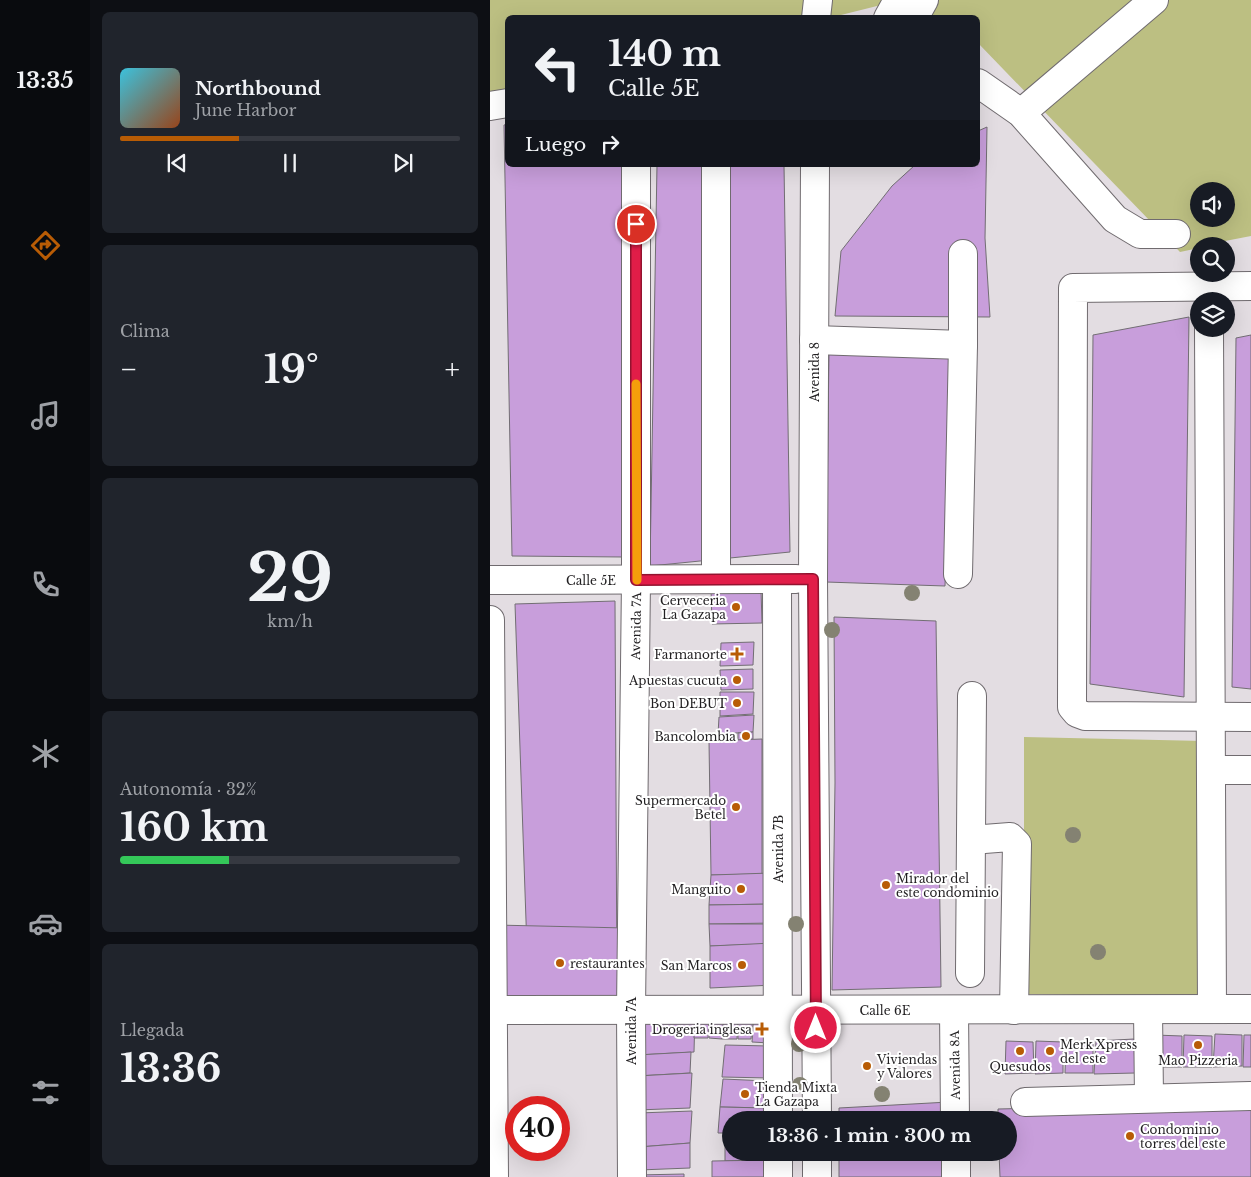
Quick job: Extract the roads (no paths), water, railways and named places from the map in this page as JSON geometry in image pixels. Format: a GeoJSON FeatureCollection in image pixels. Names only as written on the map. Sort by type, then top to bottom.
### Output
{"type":"FeatureCollection","features":[{"type":"Feature","properties":{"kind":"street"},"geometry":{"type":"LineString","coordinates":[[816,15],[818,0]]}},
{"type":"Feature","properties":{"kind":"street"},"geometry":{"type":"LineString","coordinates":[[890,15],[898,0]]}},
{"type":"Feature","properties":{"kind":"street"},"geometry":{"type":"LineString","coordinates":[[916,15],[924,0]]}},
{"type":"Feature","properties":{"kind":"street"},"geometry":{"type":"LineString","coordinates":[[1021,113],[1154,0]]}},
{"type":"Feature","properties":{"kind":"street"},"geometry":{"type":"LineString","coordinates":[[980,84],[1021,113],[1115,219],[1140,234],[1176,234]]}},
{"type":"Feature","properties":{"kind":"street"},"geometry":{"type":"LineString","coordinates":[[490,106],[505,104]]}},
{"type":"Feature","properties":{"kind":"street","name":"Avenida 7A"},"geometry":{"type":"LineString","coordinates":[[632,1177],[631,1010],[636,580],[636,167]]}},
{"type":"Feature","properties":{"kind":"street"},"geometry":{"type":"LineString","coordinates":[[716,167],[716,580]]}},
{"type":"Feature","properties":{"kind":"street","name":"Avenida 8"},"geometry":{"type":"LineString","coordinates":[[813,579],[815,167]]}},
{"type":"Feature","properties":{"kind":"street"},"geometry":{"type":"LineString","coordinates":[[958,574],[964,345],[963,254]]}},
{"type":"Feature","properties":{"kind":"street"},"geometry":{"type":"LineString","coordinates":[[1220,292],[1251,286]]}},
{"type":"Feature","properties":{"kind":"street"},"geometry":{"type":"LineString","coordinates":[[1190,293],[1073,288],[1072,707],[1077,713],[1085,716],[1251,717]]}},
{"type":"Feature","properties":{"kind":"street"},"geometry":{"type":"LineString","coordinates":[[1209,337],[1212,1010]]}},
{"type":"Feature","properties":{"kind":"street"},"geometry":{"type":"LineString","coordinates":[[814,340],[964,345]]}},
{"type":"Feature","properties":{"kind":"street","name":"Avenida 7B"},"geometry":{"type":"LineString","coordinates":[[777,579],[778,1111]]}},
{"type":"Feature","properties":{"kind":"street"},"geometry":{"type":"LineString","coordinates":[[813,579],[817,1111]]}},
{"type":"Feature","properties":{"kind":"street","name":"Calle 5E"},"geometry":{"type":"LineString","coordinates":[[490,580],[813,579]]}},
{"type":"Feature","properties":{"kind":"street"},"geometry":{"type":"LineString","coordinates":[[490,620],[491,1010],[494,1177]]}},
{"type":"Feature","properties":{"kind":"street"},"geometry":{"type":"LineString","coordinates":[[970,973],[972,696]]}},
{"type":"Feature","properties":{"kind":"street"},"geometry":{"type":"LineString","coordinates":[[777,762],[814,759]]}},
{"type":"Feature","properties":{"kind":"street"},"geometry":{"type":"LineString","coordinates":[[1212,770],[1251,770]]}},
{"type":"Feature","properties":{"kind":"street"},"geometry":{"type":"LineString","coordinates":[[971,840],[1010,837],[1017,844],[1014,1010]]}},
{"type":"Feature","properties":{"kind":"street","name":"Calle 6E"},"geometry":{"type":"LineString","coordinates":[[491,1010],[1251,1009]]}},
{"type":"Feature","properties":{"kind":"street","name":"Avenida 8A"},"geometry":{"type":"LineString","coordinates":[[954,1010],[955,1111]]}},
{"type":"Feature","properties":{"kind":"street"},"geometry":{"type":"LineString","coordinates":[[1148,1010],[1148,1097]]}},
{"type":"Feature","properties":{"kind":"street"},"geometry":{"type":"LineString","coordinates":[[1025,1102],[1148,1097],[1250,1096]]}},
{"type":"Feature","properties":{"kind":"street"},"geometry":{"type":"LineString","coordinates":[[778,1161],[778,1177]]}},
{"type":"Feature","properties":{"kind":"street"},"geometry":{"type":"LineString","coordinates":[[817,1161],[817,1177]]}},
{"type":"Feature","properties":{"kind":"street"},"geometry":{"type":"LineString","coordinates":[[956,1161],[956,1177]]}},
{"type":"Feature","properties":{"kind":"place","name":"Cerveceria La Gazapa"},"geometry":{"type":"Point","coordinates":[736,607]}},
{"type":"Feature","properties":{"kind":"place","name":"Farmanorte"},"geometry":{"type":"Point","coordinates":[737,654]}},
{"type":"Feature","properties":{"kind":"place","name":"Apuestas cucuta"},"geometry":{"type":"Point","coordinates":[737,680]}},
{"type":"Feature","properties":{"kind":"place","name":"Bon DEBUT"},"geometry":{"type":"Point","coordinates":[737,703]}},
{"type":"Feature","properties":{"kind":"place","name":"Bancolombia"},"geometry":{"type":"Point","coordinates":[746,736]}},
{"type":"Feature","properties":{"kind":"place","name":"Supermercado Betel"},"geometry":{"type":"Point","coordinates":[736,807]}},
{"type":"Feature","properties":{"kind":"place","name":"Mirador del este condominio"},"geometry":{"type":"Point","coordinates":[886,885]}},
{"type":"Feature","properties":{"kind":"place","name":"Manguito"},"geometry":{"type":"Point","coordinates":[741,889]}},
{"type":"Feature","properties":{"kind":"place","name":"restaurantes"},"geometry":{"type":"Point","coordinates":[560,963]}},
{"type":"Feature","properties":{"kind":"place","name":"San Marcos"},"geometry":{"type":"Point","coordinates":[742,965]}},
{"type":"Feature","properties":{"kind":"place","name":"Drogeria inglesa"},"geometry":{"type":"Point","coordinates":[762,1029]}},
{"type":"Feature","properties":{"kind":"place","name":"Mao Pizzeria"},"geometry":{"type":"Point","coordinates":[1198,1045]}},
{"type":"Feature","properties":{"kind":"place","name":"Quesudos"},"geometry":{"type":"Point","coordinates":[1020,1051]}},
{"type":"Feature","properties":{"kind":"place","name":"Merk Xpress del este"},"geometry":{"type":"Point","coordinates":[1050,1051]}},
{"type":"Feature","properties":{"kind":"place","name":"Viviendas y Valores"},"geometry":{"type":"Point","coordinates":[867,1066]}},
{"type":"Feature","properties":{"kind":"place","name":"Tienda Mixta La Gazapa"},"geometry":{"type":"Point","coordinates":[745,1094]}},
{"type":"Feature","properties":{"kind":"place","name":"Condominio torres del este"},"geometry":{"type":"Point","coordinates":[1130,1136]}}]}
